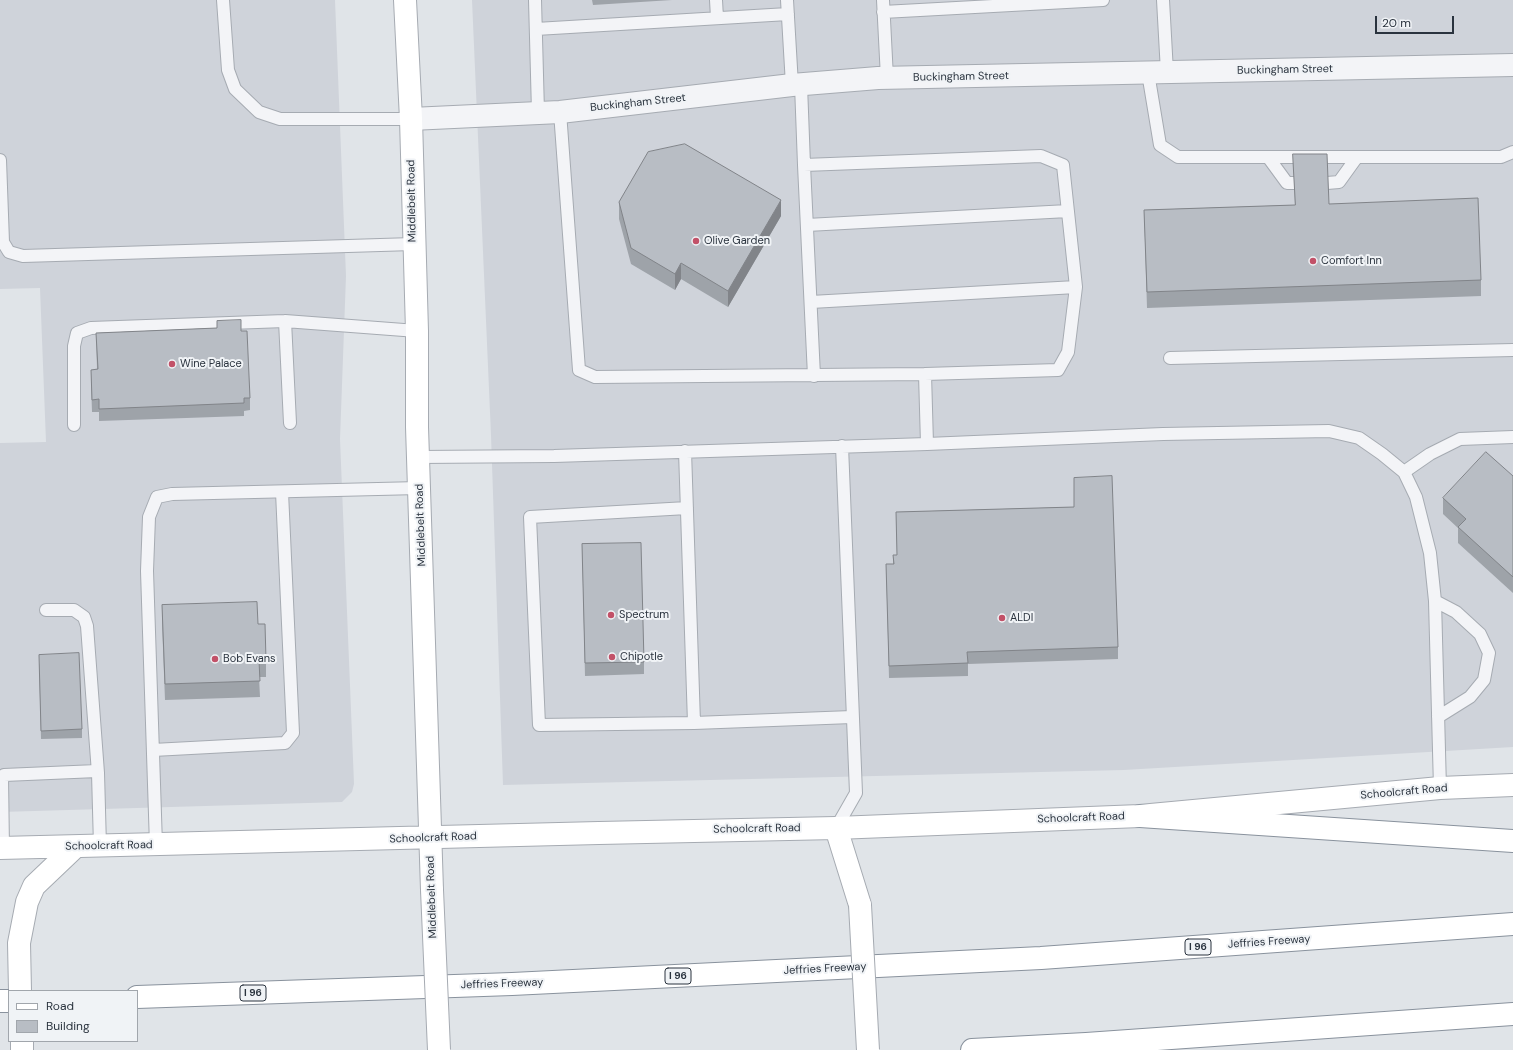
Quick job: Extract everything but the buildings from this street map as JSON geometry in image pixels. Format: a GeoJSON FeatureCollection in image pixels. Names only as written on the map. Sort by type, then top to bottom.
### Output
{"type":"FeatureCollection","features":[{"type":"Feature","properties":{"kind":"main road","name":"Middlebelt Road"},"geometry":{"type":"LineString","coordinates":[[405,0],[411,119],[413,244],[417,331],[418,457],[430,838],[439,1050]]}},
{"type":"Feature","properties":{"kind":"main road","name":"Schoolcraft Road"},"geometry":{"type":"LineString","coordinates":[[1,848],[430,838],[607,832],[836,828],[1140,816],[1440,788],[1513,785]]}},
{"type":"Feature","properties":{"kind":"main road"},"geometry":{"type":"LineString","coordinates":[[1140,816],[1513,841]]}},
{"type":"Feature","properties":{"kind":"main road"},"geometry":{"type":"LineString","coordinates":[[836,828],[860,905],[868,1050]]}},
{"type":"Feature","properties":{"kind":"main road"},"geometry":{"type":"LineString","coordinates":[[20,990],[19,943],[27,902],[34,886],[75,847]]}},
{"type":"Feature","properties":{"kind":"main road","name":"Jeffries Freeway"},"geometry":{"type":"LineString","coordinates":[[138,996],[512,984],[1009,960],[1513,924]]}},
{"type":"Feature","properties":{"kind":"main road"},"geometry":{"type":"LineString","coordinates":[[972,1050],[1086,1044],[1513,1014]]}},
{"type":"Feature","properties":{"kind":"street","name":"Buckingham Street"},"geometry":{"type":"LineString","coordinates":[[411,119],[560,112],[797,85],[887,78],[1513,65]]}},
{"type":"Feature","properties":{"kind":"lane"},"geometry":{"type":"LineString","coordinates":[[223,0],[228,70],[235,89],[258,112],[280,119],[411,119]]}},
{"type":"Feature","properties":{"kind":"lane"},"geometry":{"type":"LineString","coordinates":[[535,0],[538,112]]}},
{"type":"Feature","properties":{"kind":"lane"},"geometry":{"type":"LineString","coordinates":[[716,0],[717,18]]}},
{"type":"Feature","properties":{"kind":"lane"},"geometry":{"type":"LineString","coordinates":[[787,0],[804,164],[814,376]]}},
{"type":"Feature","properties":{"kind":"lane"},"geometry":{"type":"LineString","coordinates":[[882,0],[887,78]]}},
{"type":"Feature","properties":{"kind":"lane"},"geometry":{"type":"LineString","coordinates":[[883,12],[1103,0]]}},
{"type":"Feature","properties":{"kind":"lane"},"geometry":{"type":"LineString","coordinates":[[1163,0],[1158,72],[1160,145],[1178,157],[1501,157],[1513,152]]}},
{"type":"Feature","properties":{"kind":"lane"},"geometry":{"type":"LineString","coordinates":[[536,29],[788,14]]}},
{"type":"Feature","properties":{"kind":"lane"},"geometry":{"type":"LineString","coordinates":[[560,112],[579,370],[594,377],[814,376],[1058,370],[1068,352],[1076,287],[1063,164],[1041,156],[804,164]]}},
{"type":"Feature","properties":{"kind":"lane"},"geometry":{"type":"LineString","coordinates":[[1268,157],[1287,183],[1294,183]]}},
{"type":"Feature","properties":{"kind":"lane"},"geometry":{"type":"LineString","coordinates":[[1327,182],[1339,182],[1357,157]]}},
{"type":"Feature","properties":{"kind":"lane"},"geometry":{"type":"LineString","coordinates":[[0,160],[3,242],[9,252],[23,256],[413,244]]}},
{"type":"Feature","properties":{"kind":"lane"},"geometry":{"type":"LineString","coordinates":[[807,225],[1068,211]]}},
{"type":"Feature","properties":{"kind":"lane"},"geometry":{"type":"LineString","coordinates":[[811,302],[1076,287]]}},
{"type":"Feature","properties":{"kind":"lane"},"geometry":{"type":"LineString","coordinates":[[74,425],[74,346],[77,333],[91,328],[285,321],[417,331]]}},
{"type":"Feature","properties":{"kind":"lane"},"geometry":{"type":"LineString","coordinates":[[285,321],[290,422]]}},
{"type":"Feature","properties":{"kind":"lane"},"geometry":{"type":"LineString","coordinates":[[1170,358],[1513,350]]}},
{"type":"Feature","properties":{"kind":"lane"},"geometry":{"type":"LineString","coordinates":[[925,374],[926,444]]}},
{"type":"Feature","properties":{"kind":"lane"},"geometry":{"type":"LineString","coordinates":[[418,457],[554,456],[926,444],[1163,434],[1329,431],[1359,438],[1404,472],[1416,497],[1430,553],[1434,601],[1440,788]]}},
{"type":"Feature","properties":{"kind":"lane"},"geometry":{"type":"LineString","coordinates":[[1404,472],[1430,454],[1460,439],[1513,437]]}},
{"type":"Feature","properties":{"kind":"lane"},"geometry":{"type":"LineString","coordinates":[[836,828],[856,793],[842,446]]}},
{"type":"Feature","properties":{"kind":"lane"},"geometry":{"type":"LineString","coordinates":[[685,451],[694,723]]}},
{"type":"Feature","properties":{"kind":"lane"},"geometry":{"type":"LineString","coordinates":[[156,845],[147,571],[149,517],[157,497],[172,494],[419,488]]}},
{"type":"Feature","properties":{"kind":"lane"},"geometry":{"type":"LineString","coordinates":[[153,750],[285,743],[293,733],[282,492]]}},
{"type":"Feature","properties":{"kind":"lane"},"geometry":{"type":"LineString","coordinates":[[687,508],[530,517],[539,725],[694,723],[852,718]]}},
{"type":"Feature","properties":{"kind":"lane"},"geometry":{"type":"LineString","coordinates":[[1434,601],[1456,612],[1480,634],[1489,653],[1484,680],[1470,697],[1438,717]]}},
{"type":"Feature","properties":{"kind":"lane"},"geometry":{"type":"LineString","coordinates":[[46,610],[74,610],[84,617],[87,626],[97,771],[100,846]]}},
{"type":"Feature","properties":{"kind":"lane"},"geometry":{"type":"LineString","coordinates":[[1,848],[2,777],[4,775],[97,771]]}},
{"type":"Feature","properties":{"kind":"shaded area"},"geometry":{"type":"Polygon","coordinates":[[[0,0],[335,0],[346,276],[340,439],[354,784],[352,792],[342,802],[0,812],[0,443],[46,442],[40,288],[0,289],[0,0]]]}},
{"type":"Feature","properties":{"kind":"shaded area"},"geometry":{"type":"Polygon","coordinates":[[[472,0],[1513,0],[1513,747],[1124,770],[503,785],[491,435],[472,0]]]}},
{"type":"Feature","properties":{"kind":"place","name":"Olive Garden"},"geometry":{"type":"Point","coordinates":[696,241]}},
{"type":"Feature","properties":{"kind":"place","name":"Comfort Inn"},"geometry":{"type":"Point","coordinates":[1313,261]}},
{"type":"Feature","properties":{"kind":"place","name":"Wine Palace"},"geometry":{"type":"Point","coordinates":[172,364]}},
{"type":"Feature","properties":{"kind":"place","name":"Spectrum"},"geometry":{"type":"Point","coordinates":[611,615]}},
{"type":"Feature","properties":{"kind":"place","name":"ALDI"},"geometry":{"type":"Point","coordinates":[1002,618]}},
{"type":"Feature","properties":{"kind":"place","name":"Chipotle"},"geometry":{"type":"Point","coordinates":[612,657]}},
{"type":"Feature","properties":{"kind":"place","name":"Bob Evans"},"geometry":{"type":"Point","coordinates":[215,659]}}]}
